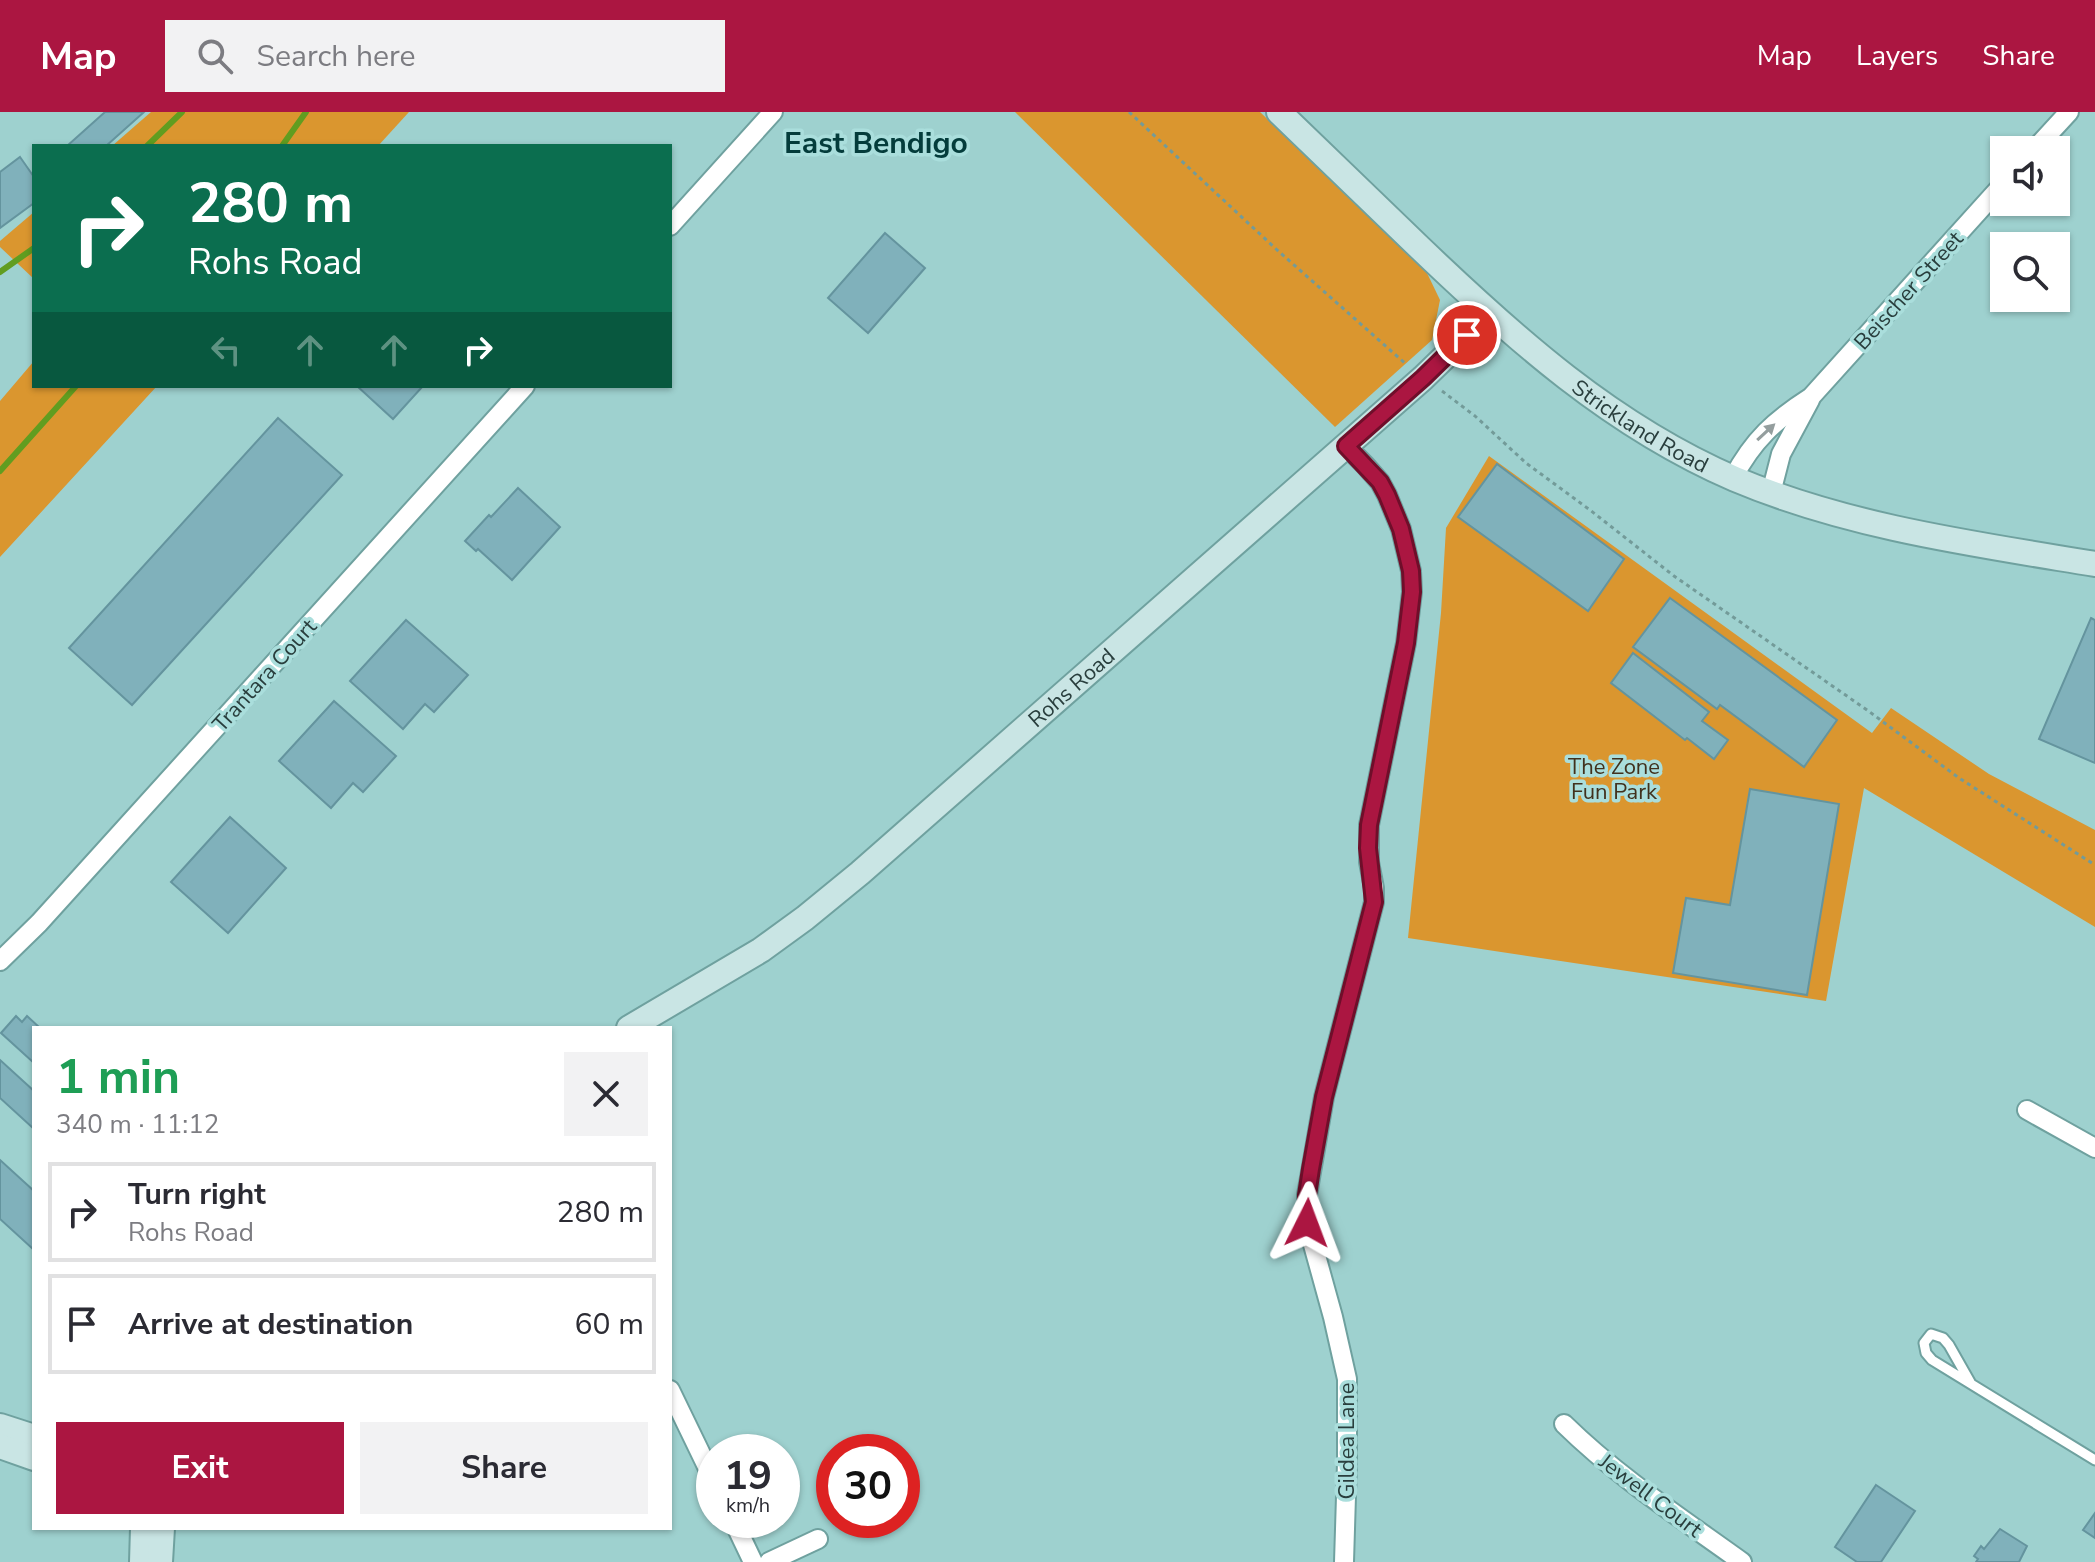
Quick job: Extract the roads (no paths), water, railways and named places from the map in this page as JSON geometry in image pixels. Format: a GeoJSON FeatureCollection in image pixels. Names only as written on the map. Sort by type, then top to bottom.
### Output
{"type":"FeatureCollection","features":[{"type":"Feature","properties":{"kind":"main road","name":"Strickland Road"},"geometry":{"type":"LineString","coordinates":[[1279,112],[1489,314],[1606,407],[1676,449],[1771,493],[1848,515],[1915,532],[2095,564]]}},
{"type":"Feature","properties":{"kind":"main road","name":"Rohs Road"},"geometry":{"type":"LineString","coordinates":[[632,1026],[761,950],[805,918],[1346,446],[1489,314]]}},
{"type":"Feature","properties":{"kind":"main road"},"geometry":{"type":"LineString","coordinates":[[0,1423],[32,1425]]}},
{"type":"Feature","properties":{"kind":"main road"},"geometry":{"type":"LineString","coordinates":[[0,1423],[32,1436]]}},
{"type":"Feature","properties":{"kind":"main road"},"geometry":{"type":"LineString","coordinates":[[0,1446],[32,1457]]}},
{"type":"Feature","properties":{"kind":"main road"},"geometry":{"type":"LineString","coordinates":[[142,1562],[143,1530]]}},
{"type":"Feature","properties":{"kind":"main road"},"geometry":{"type":"LineString","coordinates":[[160,1562],[162,1530]]}},
{"type":"Feature","properties":{"kind":"street"},"geometry":{"type":"LineString","coordinates":[[672,224],[773,112]]}},
{"type":"Feature","properties":{"kind":"street"},"geometry":{"type":"LineString","coordinates":[[2047,136],[2069,112]]}},
{"type":"Feature","properties":{"kind":"street","name":"Beischer Street"},"geometry":{"type":"LineString","coordinates":[[1733,478],[1755,442],[1784,415],[1811,397],[1990,199]]}},
{"type":"Feature","properties":{"kind":"street","name":"Trantara Court"},"geometry":{"type":"LineString","coordinates":[[0,961],[50,911],[523,388]]}},
{"type":"Feature","properties":{"kind":"street","name":"Beischer Street"},"geometry":{"type":"LineString","coordinates":[[1771,493],[1781,454],[1811,397]]}},
{"type":"Feature","properties":{"kind":"street","name":"Gildea Lane"},"geometry":{"type":"LineString","coordinates":[[1344,1562],[1347,1379],[1307,1223],[1307,1195],[1324,1097],[1374,902],[1368,848],[1369,825],[1406,643],[1412,592],[1409,561],[1395,511],[1380,482],[1346,446]]}},
{"type":"Feature","properties":{"kind":"street"},"geometry":{"type":"LineString","coordinates":[[2027,1110],[2095,1148]]}},
{"type":"Feature","properties":{"kind":"street"},"geometry":{"type":"LineString","coordinates":[[672,1394],[696,1444]]}},
{"type":"Feature","properties":{"kind":"street","name":"Jewell Court"},"geometry":{"type":"LineString","coordinates":[[1564,1424],[1618,1473],[1742,1562]]}},
{"type":"Feature","properties":{"kind":"street"},"geometry":{"type":"LineString","coordinates":[[742,1538],[753,1562]]}},
{"type":"Feature","properties":{"kind":"street"},"geometry":{"type":"LineString","coordinates":[[769,1562],[818,1539]]}},
{"type":"Feature","properties":{"kind":"lane"},"geometry":{"type":"LineString","coordinates":[[1970,1382],[1949,1345],[1943,1338],[1931,1334],[1924,1343],[1926,1353],[1932,1360],[2095,1460]]}},
{"type":"Feature","properties":{"kind":"waterway"},"geometry":{"type":"LineString","coordinates":[[149,144],[182,112]]}},
{"type":"Feature","properties":{"kind":"waterway"},"geometry":{"type":"LineString","coordinates":[[283,144],[306,112]]}},
{"type":"Feature","properties":{"kind":"waterway"},"geometry":{"type":"LineString","coordinates":[[0,272],[32,249]]}},
{"type":"Feature","properties":{"kind":"waterway"},"geometry":{"type":"LineString","coordinates":[[0,471],[74,388]]}},
{"type":"Feature","properties":{"kind":"district","name":"East Bendigo"},"geometry":{"type":"Point","coordinates":[876,143]}},
{"type":"Feature","properties":{"kind":"park label","name":"The Zone Fun Park"},"geometry":{"type":"Point","coordinates":[1614,778]}}]}
